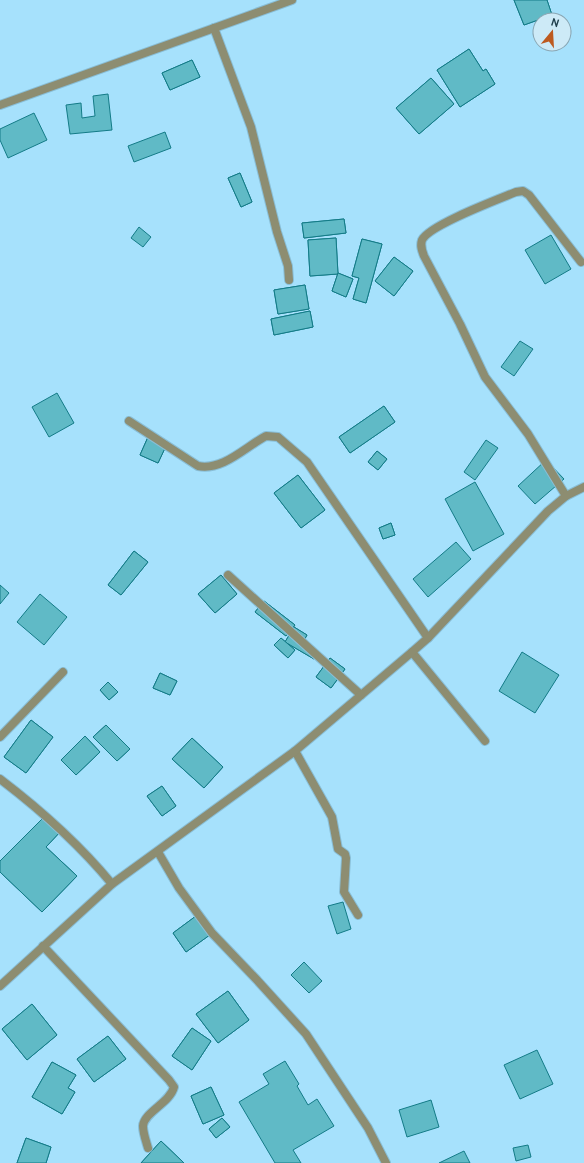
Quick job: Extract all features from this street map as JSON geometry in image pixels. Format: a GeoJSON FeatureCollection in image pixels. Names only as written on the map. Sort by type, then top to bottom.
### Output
{"type":"FeatureCollection","features":[{"type":"Feature","properties":{"kind":"street"},"geometry":{"type":"LineString","coordinates":[[0,106],[292,0]]}},
{"type":"Feature","properties":{"kind":"street"},"geometry":{"type":"LineString","coordinates":[[214,28],[251,127],[277,232],[288,266],[289,280]]}},
{"type":"Feature","properties":{"kind":"street"},"geometry":{"type":"LineString","coordinates":[[566,496],[528,434],[485,377],[460,324],[421,250],[423,240],[429,233],[465,213],[516,192],[522,191],[529,194],[581,262]]}},
{"type":"Feature","properties":{"kind":"street"},"geometry":{"type":"LineString","coordinates":[[129,421],[198,466],[207,468],[216,466],[266,436],[278,437],[307,462],[428,638]]}},
{"type":"Feature","properties":{"kind":"street"},"geometry":{"type":"LineString","coordinates":[[0,986],[112,884],[158,852],[295,750],[361,696],[428,638],[534,525],[566,496],[584,487]]}},
{"type":"Feature","properties":{"kind":"street"},"geometry":{"type":"LineString","coordinates":[[228,575],[361,696]]}},
{"type":"Feature","properties":{"kind":"street"},"geometry":{"type":"LineString","coordinates":[[412,652],[485,740]]}},
{"type":"Feature","properties":{"kind":"street"},"geometry":{"type":"LineString","coordinates":[[0,737],[63,672]]}},
{"type":"Feature","properties":{"kind":"street"},"geometry":{"type":"LineString","coordinates":[[295,750],[332,818],[338,849],[345,854],[346,858],[344,892],[358,915]]}},
{"type":"Feature","properties":{"kind":"street"},"geometry":{"type":"LineString","coordinates":[[0,779],[36,806],[66,834],[112,884]]}},
{"type":"Feature","properties":{"kind":"street"},"geometry":{"type":"LineString","coordinates":[[158,852],[179,888],[212,933],[306,1034],[368,1128],[386,1163]]}},
{"type":"Feature","properties":{"kind":"street"},"geometry":{"type":"LineString","coordinates":[[43,946],[174,1087],[172,1094],[145,1118],[143,1125],[148,1148]]}},
{"type":"Feature","properties":{"kind":"building"},"geometry":{"type":"Polygon","coordinates":[[[514,0],[547,0],[551,12],[532,12],[532,22],[524,25],[514,0]]]}},
{"type":"Feature","properties":{"kind":"building"},"geometry":{"type":"Polygon","coordinates":[[[514,0],[547,0],[551,12],[532,12],[532,22],[524,25],[514,0]]]}},
{"type":"Feature","properties":{"kind":"building"},"geometry":{"type":"Polygon","coordinates":[[[469,49],[483,71],[486,69],[495,84],[460,107],[437,70],[469,49]]]}},
{"type":"Feature","properties":{"kind":"building"},"geometry":{"type":"Polygon","coordinates":[[[469,49],[483,71],[486,69],[495,84],[460,107],[437,70],[469,49]]]}},
{"type":"Feature","properties":{"kind":"building"},"geometry":{"type":"Polygon","coordinates":[[[192,60],[200,77],[170,90],[162,73],[192,60]]]}},
{"type":"Feature","properties":{"kind":"building"},"geometry":{"type":"Polygon","coordinates":[[[192,60],[200,77],[170,90],[162,73],[192,60]]]}},
{"type":"Feature","properties":{"kind":"building"},"geometry":{"type":"Polygon","coordinates":[[[431,78],[454,104],[419,134],[396,108],[431,78]]]}},
{"type":"Feature","properties":{"kind":"building"},"geometry":{"type":"Polygon","coordinates":[[[431,78],[454,104],[419,134],[396,108],[431,78]]]}},
{"type":"Feature","properties":{"kind":"building"},"geometry":{"type":"Polygon","coordinates":[[[108,94],[112,130],[70,134],[66,105],[81,103],[82,118],[95,116],[93,96],[108,94]]]}},
{"type":"Feature","properties":{"kind":"building"},"geometry":{"type":"Polygon","coordinates":[[[34,113],[47,140],[8,158],[0,140],[0,129],[34,113]]]}},
{"type":"Feature","properties":{"kind":"building"},"geometry":{"type":"Polygon","coordinates":[[[165,132],[171,148],[134,162],[128,146],[165,132]]]}},
{"type":"Feature","properties":{"kind":"building"},"geometry":{"type":"Polygon","coordinates":[[[240,173],[252,202],[241,207],[228,178],[240,173]]]}},
{"type":"Feature","properties":{"kind":"building"},"geometry":{"type":"Polygon","coordinates":[[[240,173],[252,202],[241,207],[228,178],[240,173]]]}},
{"type":"Feature","properties":{"kind":"building"},"geometry":{"type":"Polygon","coordinates":[[[344,219],[346,233],[304,238],[302,223],[344,219]]]}},
{"type":"Feature","properties":{"kind":"building"},"geometry":{"type":"Polygon","coordinates":[[[344,219],[346,233],[304,238],[302,223],[344,219]]]}},
{"type":"Feature","properties":{"kind":"building"},"geometry":{"type":"Polygon","coordinates":[[[139,227],[151,237],[143,247],[131,238],[139,227]]]}},
{"type":"Feature","properties":{"kind":"building"},"geometry":{"type":"Polygon","coordinates":[[[551,235],[571,269],[545,284],[525,250],[551,235]]]}},
{"type":"Feature","properties":{"kind":"building"},"geometry":{"type":"Polygon","coordinates":[[[336,238],[338,274],[310,276],[308,240],[336,238]]]}},
{"type":"Feature","properties":{"kind":"building"},"geometry":{"type":"Polygon","coordinates":[[[336,238],[338,274],[310,276],[308,240],[336,238]]]}},
{"type":"Feature","properties":{"kind":"building"},"geometry":{"type":"Polygon","coordinates":[[[362,239],[382,244],[366,303],[353,299],[359,278],[352,276],[362,239]]]}},
{"type":"Feature","properties":{"kind":"building"},"geometry":{"type":"Polygon","coordinates":[[[362,239],[382,244],[366,303],[353,299],[359,278],[352,276],[362,239]]]}},
{"type":"Feature","properties":{"kind":"building"},"geometry":{"type":"Polygon","coordinates":[[[394,257],[413,271],[394,296],[375,281],[394,257]]]}},
{"type":"Feature","properties":{"kind":"building"},"geometry":{"type":"Polygon","coordinates":[[[394,257],[413,271],[394,296],[375,281],[394,257]]]}},
{"type":"Feature","properties":{"kind":"building"},"geometry":{"type":"Polygon","coordinates":[[[338,273],[353,279],[346,297],[332,291],[338,273]]]}},
{"type":"Feature","properties":{"kind":"building"},"geometry":{"type":"Polygon","coordinates":[[[338,273],[353,279],[346,297],[332,291],[338,273]]]}},
{"type":"Feature","properties":{"kind":"building"},"geometry":{"type":"Polygon","coordinates":[[[305,285],[309,309],[278,314],[274,290],[305,285]]]}},
{"type":"Feature","properties":{"kind":"building"},"geometry":{"type":"Polygon","coordinates":[[[305,285],[309,309],[278,314],[274,290],[305,285]]]}},
{"type":"Feature","properties":{"kind":"building"},"geometry":{"type":"Polygon","coordinates":[[[310,311],[313,327],[274,335],[271,319],[310,311]]]}},
{"type":"Feature","properties":{"kind":"building"},"geometry":{"type":"Polygon","coordinates":[[[310,311],[313,327],[274,335],[271,319],[310,311]]]}},
{"type":"Feature","properties":{"kind":"building"},"geometry":{"type":"Polygon","coordinates":[[[520,341],[533,349],[514,376],[501,367],[520,341]]]}},
{"type":"Feature","properties":{"kind":"building"},"geometry":{"type":"Polygon","coordinates":[[[57,393],[74,423],[49,437],[32,407],[57,393]]]}},
{"type":"Feature","properties":{"kind":"building"},"geometry":{"type":"Polygon","coordinates":[[[384,406],[395,422],[350,453],[339,437],[384,406]]]}},
{"type":"Feature","properties":{"kind":"building"},"geometry":{"type":"Polygon","coordinates":[[[384,406],[395,422],[350,453],[339,437],[384,406]]]}},
{"type":"Feature","properties":{"kind":"building"},"geometry":{"type":"Polygon","coordinates":[[[148,437],[166,446],[158,463],[140,455],[148,437]]]}},
{"type":"Feature","properties":{"kind":"building"},"geometry":{"type":"Polygon","coordinates":[[[148,437],[166,446],[158,463],[140,455],[148,437]]]}},
{"type":"Feature","properties":{"kind":"building"},"geometry":{"type":"Polygon","coordinates":[[[486,440],[498,448],[475,480],[464,472],[486,440]]]}},
{"type":"Feature","properties":{"kind":"building"},"geometry":{"type":"Polygon","coordinates":[[[377,451],[387,459],[378,470],[368,462],[377,451]]]}},
{"type":"Feature","properties":{"kind":"building"},"geometry":{"type":"Polygon","coordinates":[[[377,451],[387,459],[378,470],[368,462],[377,451]]]}},
{"type":"Feature","properties":{"kind":"building"},"geometry":{"type":"Polygon","coordinates":[[[546,460],[564,479],[535,504],[518,486],[546,460]]]}},
{"type":"Feature","properties":{"kind":"building"},"geometry":{"type":"Polygon","coordinates":[[[298,475],[325,510],[301,528],[274,493],[298,475]]]}},
{"type":"Feature","properties":{"kind":"building"},"geometry":{"type":"Polygon","coordinates":[[[298,475],[325,510],[301,528],[274,493],[298,475]]]}},
{"type":"Feature","properties":{"kind":"building"},"geometry":{"type":"Polygon","coordinates":[[[475,482],[504,534],[473,551],[445,499],[475,482]]]}},
{"type":"Feature","properties":{"kind":"building"},"geometry":{"type":"Polygon","coordinates":[[[391,523],[395,535],[383,539],[379,528],[391,523]]]}},
{"type":"Feature","properties":{"kind":"building"},"geometry":{"type":"Polygon","coordinates":[[[391,523],[395,535],[383,539],[379,528],[391,523]]]}},
{"type":"Feature","properties":{"kind":"building"},"geometry":{"type":"Polygon","coordinates":[[[456,542],[471,559],[428,597],[413,579],[456,542]]]}},
{"type":"Feature","properties":{"kind":"building"},"geometry":{"type":"Polygon","coordinates":[[[134,551],[148,562],[121,595],[108,585],[134,551]]]}},
{"type":"Feature","properties":{"kind":"building"},"geometry":{"type":"Polygon","coordinates":[[[134,551],[148,562],[121,595],[108,585],[134,551]]]}},
{"type":"Feature","properties":{"kind":"building"},"geometry":{"type":"Polygon","coordinates":[[[221,575],[237,594],[215,613],[198,594],[221,575]]]}},
{"type":"Feature","properties":{"kind":"building"},"geometry":{"type":"Polygon","coordinates":[[[221,575],[237,594],[215,613],[198,594],[221,575]]]}},
{"type":"Feature","properties":{"kind":"building"},"geometry":{"type":"Polygon","coordinates":[[[0,585],[9,593],[0,604],[0,585]]]}},
{"type":"Feature","properties":{"kind":"building"},"geometry":{"type":"Polygon","coordinates":[[[40,594],[67,617],[44,645],[17,622],[40,594]]]}},
{"type":"Feature","properties":{"kind":"building"},"geometry":{"type":"Polygon","coordinates":[[[264,601],[295,625],[286,636],[255,612],[264,601]]]}},
{"type":"Feature","properties":{"kind":"building"},"geometry":{"type":"Polygon","coordinates":[[[264,601],[295,625],[286,636],[255,612],[264,601]]]}},
{"type":"Feature","properties":{"kind":"building"},"geometry":{"type":"Polygon","coordinates":[[[294,627],[307,635],[302,644],[318,653],[314,659],[285,642],[294,627]]]}},
{"type":"Feature","properties":{"kind":"building"},"geometry":{"type":"Polygon","coordinates":[[[294,627],[307,635],[302,644],[318,653],[314,659],[285,642],[294,627]]]}},
{"type":"Feature","properties":{"kind":"building"},"geometry":{"type":"Polygon","coordinates":[[[281,638],[295,650],[288,658],[274,645],[281,638]]]}},
{"type":"Feature","properties":{"kind":"building"},"geometry":{"type":"Polygon","coordinates":[[[281,638],[295,650],[288,658],[274,645],[281,638]]]}},
{"type":"Feature","properties":{"kind":"building"},"geometry":{"type":"Polygon","coordinates":[[[522,652],[559,675],[535,713],[499,691],[522,652]]]}},
{"type":"Feature","properties":{"kind":"building"},"geometry":{"type":"Polygon","coordinates":[[[330,658],[345,669],[331,688],[316,677],[330,658]]]}},
{"type":"Feature","properties":{"kind":"building"},"geometry":{"type":"Polygon","coordinates":[[[330,658],[345,669],[331,688],[316,677],[330,658]]]}},
{"type":"Feature","properties":{"kind":"building"},"geometry":{"type":"Polygon","coordinates":[[[160,673],[177,681],[170,695],[153,688],[160,673]]]}},
{"type":"Feature","properties":{"kind":"building"},"geometry":{"type":"Polygon","coordinates":[[[160,673],[177,681],[170,695],[153,688],[160,673]]]}},
{"type":"Feature","properties":{"kind":"building"},"geometry":{"type":"Polygon","coordinates":[[[108,682],[118,692],[109,700],[100,690],[108,682]]]}},
{"type":"Feature","properties":{"kind":"building"},"geometry":{"type":"Polygon","coordinates":[[[108,682],[118,692],[109,700],[100,690],[108,682]]]}},
{"type":"Feature","properties":{"kind":"building"},"geometry":{"type":"Polygon","coordinates":[[[31,720],[53,737],[26,773],[4,757],[31,720]]]}},
{"type":"Feature","properties":{"kind":"building"},"geometry":{"type":"Polygon","coordinates":[[[31,720],[53,737],[26,773],[4,757],[31,720]]]}},
{"type":"Feature","properties":{"kind":"building"},"geometry":{"type":"Polygon","coordinates":[[[106,725],[130,749],[117,761],[93,737],[106,725]]]}},
{"type":"Feature","properties":{"kind":"building"},"geometry":{"type":"Polygon","coordinates":[[[106,725],[130,749],[117,761],[93,737],[106,725]]]}},
{"type":"Feature","properties":{"kind":"building"},"geometry":{"type":"Polygon","coordinates":[[[85,736],[100,752],[76,775],[61,760],[85,736]]]}},
{"type":"Feature","properties":{"kind":"building"},"geometry":{"type":"Polygon","coordinates":[[[85,736],[100,752],[76,775],[61,760],[85,736]]]}},
{"type":"Feature","properties":{"kind":"building"},"geometry":{"type":"Polygon","coordinates":[[[192,738],[223,767],[204,788],[172,759],[192,738]]]}},
{"type":"Feature","properties":{"kind":"building"},"geometry":{"type":"Polygon","coordinates":[[[192,738],[223,767],[204,788],[172,759],[192,738]]]}},
{"type":"Feature","properties":{"kind":"building"},"geometry":{"type":"Polygon","coordinates":[[[162,786],[176,806],[162,816],[147,796],[162,786]]]}},
{"type":"Feature","properties":{"kind":"building"},"geometry":{"type":"Polygon","coordinates":[[[162,786],[176,806],[162,816],[147,796],[162,786]]]}},
{"type":"Feature","properties":{"kind":"building"},"geometry":{"type":"Polygon","coordinates":[[[45,816],[61,831],[46,847],[77,876],[42,912],[0,872],[0,861],[45,816]]]}},
{"type":"Feature","properties":{"kind":"building"},"geometry":{"type":"Polygon","coordinates":[[[45,816],[61,831],[46,847],[77,876],[42,912],[0,872],[0,861],[45,816]]]}},
{"type":"Feature","properties":{"kind":"building"},"geometry":{"type":"Polygon","coordinates":[[[343,902],[351,929],[337,934],[328,906],[343,902]]]}},
{"type":"Feature","properties":{"kind":"building"},"geometry":{"type":"Polygon","coordinates":[[[200,913],[214,932],[186,952],[173,933],[200,913]]]}},
{"type":"Feature","properties":{"kind":"building"},"geometry":{"type":"Polygon","coordinates":[[[200,913],[214,932],[186,952],[173,933],[200,913]]]}},
{"type":"Feature","properties":{"kind":"building"},"geometry":{"type":"Polygon","coordinates":[[[304,962],[322,981],[309,993],[291,975],[304,962]]]}},
{"type":"Feature","properties":{"kind":"building"},"geometry":{"type":"Polygon","coordinates":[[[228,991],[249,1020],[218,1043],[196,1014],[228,991]]]}},
{"type":"Feature","properties":{"kind":"building"},"geometry":{"type":"Polygon","coordinates":[[[228,991],[249,1020],[218,1043],[196,1014],[228,991]]]}},
{"type":"Feature","properties":{"kind":"building"},"geometry":{"type":"Polygon","coordinates":[[[32,1004],[57,1035],[27,1060],[2,1029],[32,1004]]]}},
{"type":"Feature","properties":{"kind":"building"},"geometry":{"type":"Polygon","coordinates":[[[32,1004],[57,1035],[27,1060],[2,1029],[32,1004]]]}},
{"type":"Feature","properties":{"kind":"building"},"geometry":{"type":"Polygon","coordinates":[[[192,1028],[211,1041],[192,1070],[172,1056],[192,1028]]]}},
{"type":"Feature","properties":{"kind":"building"},"geometry":{"type":"Polygon","coordinates":[[[192,1028],[211,1041],[192,1070],[172,1056],[192,1028]]]}},
{"type":"Feature","properties":{"kind":"building"},"geometry":{"type":"Polygon","coordinates":[[[108,1036],[126,1059],[94,1082],[77,1059],[108,1036]]]}},
{"type":"Feature","properties":{"kind":"building"},"geometry":{"type":"Polygon","coordinates":[[[108,1036],[126,1059],[94,1082],[77,1059],[108,1036]]]}},
{"type":"Feature","properties":{"kind":"building"},"geometry":{"type":"Polygon","coordinates":[[[537,1050],[553,1084],[520,1099],[504,1065],[537,1050]]]}},
{"type":"Feature","properties":{"kind":"building"},"geometry":{"type":"Polygon","coordinates":[[[285,1061],[299,1084],[297,1086],[308,1105],[317,1099],[334,1126],[293,1150],[301,1163],[275,1163],[239,1102],[269,1084],[263,1074],[285,1061]]]}},
{"type":"Feature","properties":{"kind":"building"},"geometry":{"type":"Polygon","coordinates":[[[52,1062],[76,1075],[68,1088],[75,1092],[62,1114],[32,1097],[52,1062]]]}},
{"type":"Feature","properties":{"kind":"building"},"geometry":{"type":"Polygon","coordinates":[[[52,1062],[76,1075],[68,1088],[75,1092],[62,1114],[32,1097],[52,1062]]]}},
{"type":"Feature","properties":{"kind":"building"},"geometry":{"type":"Polygon","coordinates":[[[211,1087],[224,1115],[203,1124],[191,1096],[211,1087]]]}},
{"type":"Feature","properties":{"kind":"building"},"geometry":{"type":"Polygon","coordinates":[[[211,1087],[224,1115],[203,1124],[191,1096],[211,1087]]]}},
{"type":"Feature","properties":{"kind":"building"},"geometry":{"type":"Polygon","coordinates":[[[431,1100],[439,1127],[407,1137],[399,1110],[431,1100]]]}},
{"type":"Feature","properties":{"kind":"building"},"geometry":{"type":"Polygon","coordinates":[[[222,1118],[230,1127],[216,1138],[209,1129],[222,1118]]]}},
{"type":"Feature","properties":{"kind":"building"},"geometry":{"type":"Polygon","coordinates":[[[222,1118],[230,1127],[216,1138],[209,1129],[222,1118]]]}},
{"type":"Feature","properties":{"kind":"building"},"geometry":{"type":"Polygon","coordinates":[[[26,1138],[51,1147],[46,1163],[17,1163],[26,1138]]]}},
{"type":"Feature","properties":{"kind":"building"},"geometry":{"type":"Polygon","coordinates":[[[26,1138],[51,1147],[46,1163],[17,1163],[26,1138]]]}},
{"type":"Feature","properties":{"kind":"building"},"geometry":{"type":"Polygon","coordinates":[[[161,1141],[184,1163],[141,1163],[161,1141]]]}},
{"type":"Feature","properties":{"kind":"building"},"geometry":{"type":"Polygon","coordinates":[[[161,1141],[184,1163],[141,1163],[161,1141]]]}},
{"type":"Feature","properties":{"kind":"building"},"geometry":{"type":"Polygon","coordinates":[[[528,1145],[531,1157],[516,1161],[513,1148],[528,1145]]]}},
{"type":"Feature","properties":{"kind":"building"},"geometry":{"type":"Polygon","coordinates":[[[464,1151],[470,1163],[439,1163],[464,1151]]]}}]}
